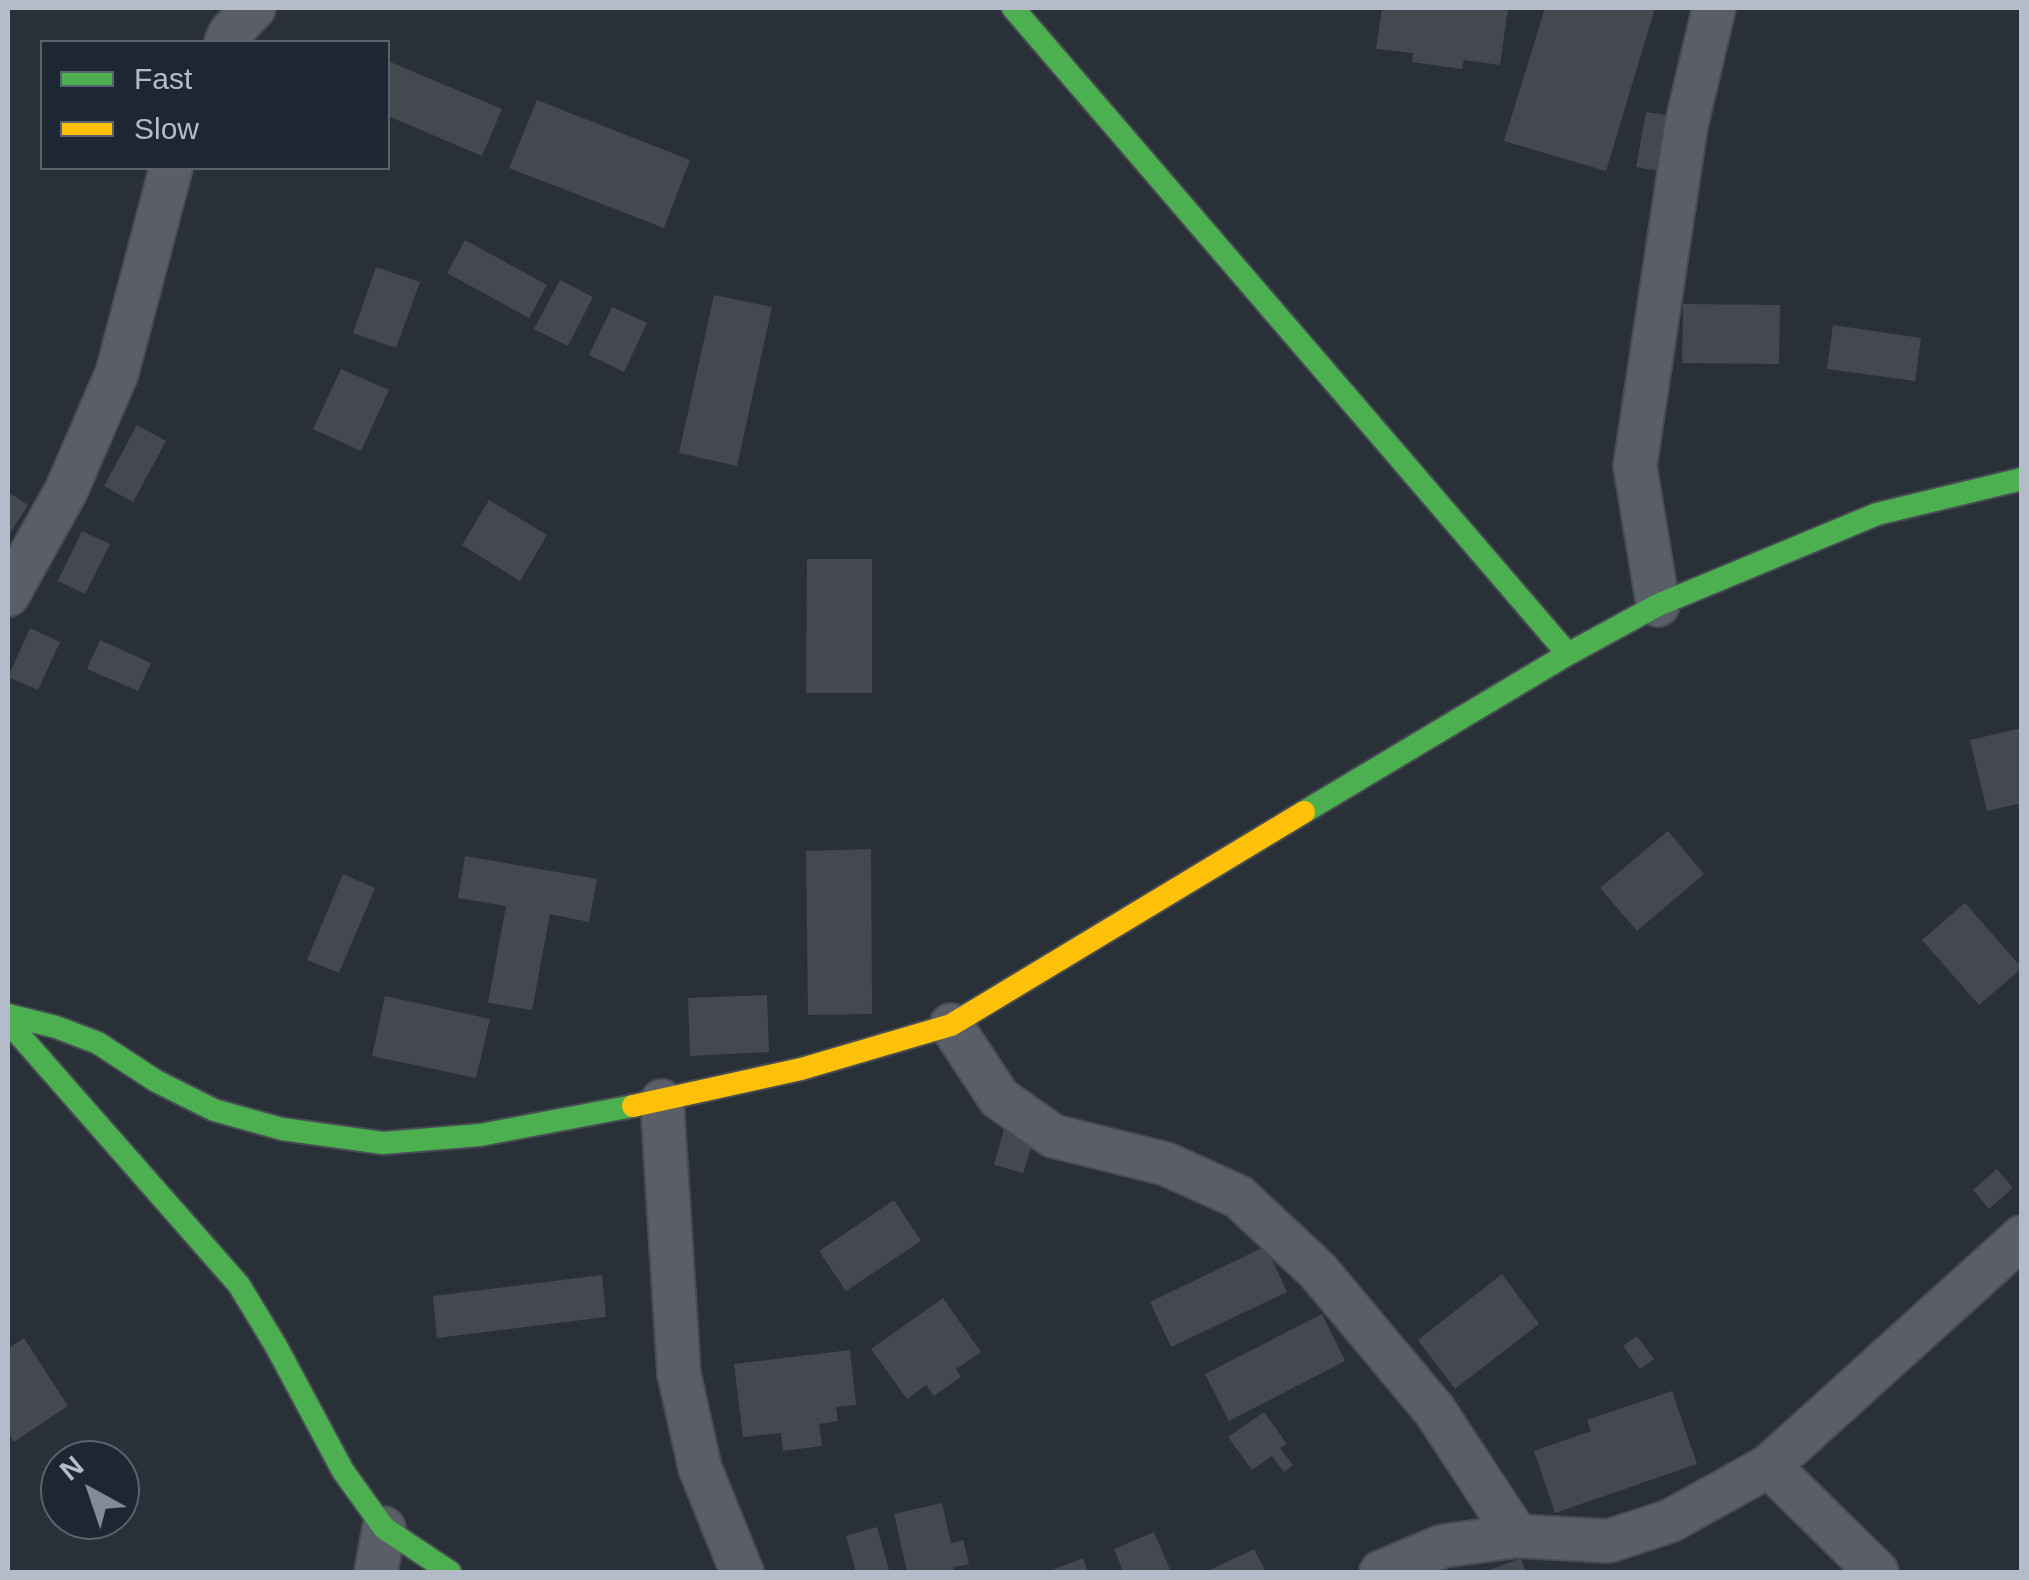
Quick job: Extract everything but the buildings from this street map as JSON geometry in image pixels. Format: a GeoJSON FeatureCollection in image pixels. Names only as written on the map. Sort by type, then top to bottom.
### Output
{"type":"FeatureCollection","features":[{"type":"Feature","properties":{"kind":"street"},"geometry":{"type":"LineString","coordinates":[[227,40],[254,8]]}},
{"type":"Feature","properties":{"kind":"street"},"geometry":{"type":"LineString","coordinates":[[1013,8],[1568,654]]}},
{"type":"Feature","properties":{"kind":"street"},"geometry":{"type":"LineString","coordinates":[[1658,605],[1635,466],[1686,126],[1714,8]]}},
{"type":"Feature","properties":{"kind":"street"},"geometry":{"type":"LineString","coordinates":[[8,595],[66,492],[117,373],[170,170]]}},
{"type":"Feature","properties":{"kind":"street"},"geometry":{"type":"LineString","coordinates":[[8,1014],[56,1026],[98,1043],[156,1081],[214,1110],[282,1129],[383,1142],[480,1135],[801,1070],[951,1025],[1568,654],[1658,605],[1876,514],[2022,480]]}},
{"type":"Feature","properties":{"kind":"street"},"geometry":{"type":"LineString","coordinates":[[8,1022],[239,1286],[276,1346],[342,1471],[384,1528],[450,1572]]}},
{"type":"Feature","properties":{"kind":"street"},"geometry":{"type":"LineString","coordinates":[[951,1025],[999,1098],[1054,1136],[1166,1164],[1239,1197],[1318,1271],[1435,1411],[1516,1536]]}},
{"type":"Feature","properties":{"kind":"street"},"geometry":{"type":"LineString","coordinates":[[662,1101],[679,1374],[700,1468],[742,1572]]}},
{"type":"Feature","properties":{"kind":"street"},"geometry":{"type":"LineString","coordinates":[[1381,1572],[1442,1546],[1516,1536],[1609,1541],[1670,1521],[1769,1466],[2022,1237]]}},
{"type":"Feature","properties":{"kind":"street"},"geometry":{"type":"LineString","coordinates":[[1769,1466],[1877,1572]]}},
{"type":"Feature","properties":{"kind":"street"},"geometry":{"type":"LineString","coordinates":[[376,1572],[384,1528]]}},
{"type":"Feature","properties":{"kind":"traffic: fast"},"geometry":{"type":"LineString","coordinates":[[1013,8],[1568,654]]}},
{"type":"Feature","properties":{"kind":"traffic: fast"},"geometry":{"type":"LineString","coordinates":[[1304,812],[1568,654],[1658,605],[1877,514],[2022,479]]}},
{"type":"Feature","properties":{"kind":"traffic: fast"},"geometry":{"type":"LineString","coordinates":[[8,1015],[98,1043],[156,1081],[214,1110],[282,1129],[383,1143],[480,1135],[633,1106]]}},
{"type":"Feature","properties":{"kind":"traffic: fast"},"geometry":{"type":"LineString","coordinates":[[8,1022],[239,1285],[343,1471],[384,1528],[450,1572]]}},
{"type":"Feature","properties":{"kind":"traffic: slow"},"geometry":{"type":"LineString","coordinates":[[633,1106],[801,1069],[951,1025],[1304,812]]}}]}
